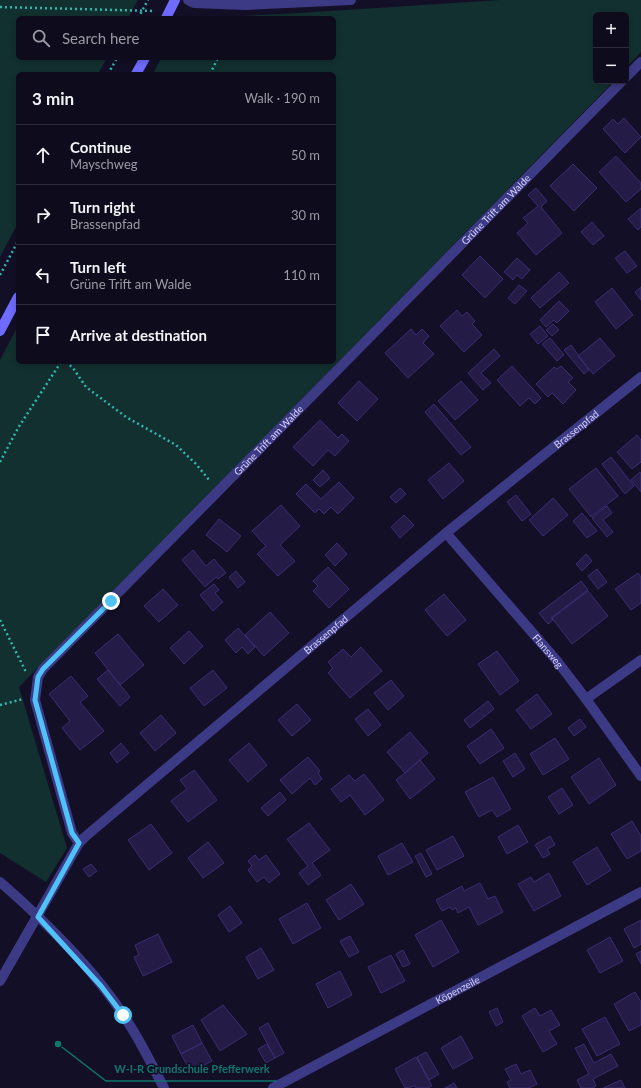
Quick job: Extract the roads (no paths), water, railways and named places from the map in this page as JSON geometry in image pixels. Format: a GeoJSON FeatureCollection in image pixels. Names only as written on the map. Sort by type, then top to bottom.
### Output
{"type":"FeatureCollection","features":[{"type":"Feature","properties":{"kind":"main road"},"geometry":{"type":"LineString","coordinates":[[168,15],[175,0]]}},
{"type":"Feature","properties":{"kind":"main road"},"geometry":{"type":"LineString","coordinates":[[137,72],[144,60]]}},
{"type":"Feature","properties":{"kind":"main road"},"geometry":{"type":"LineString","coordinates":[[0,331],[16,301]]}},
{"type":"Feature","properties":{"kind":"street"},"geometry":{"type":"LineString","coordinates":[[188,0],[194,3],[246,5],[351,0]]}},
{"type":"Feature","properties":{"kind":"street"},"geometry":{"type":"LineString","coordinates":[[629,74],[641,62]]}},
{"type":"Feature","properties":{"kind":"street","name":"Grüne Trift am Walde"},"geometry":{"type":"LineString","coordinates":[[79,843],[72,833],[34,696],[38,677],[43,669],[619,84]]}},
{"type":"Feature","properties":{"kind":"street","name":"Brassenpfad"},"geometry":{"type":"LineString","coordinates":[[0,981],[79,843],[274,676],[446,533],[641,377]]}},
{"type":"Feature","properties":{"kind":"street","name":"Flansweg"},"geometry":{"type":"LineString","coordinates":[[446,533],[556,661],[586,699],[641,776]]}},
{"type":"Feature","properties":{"kind":"street"},"geometry":{"type":"LineString","coordinates":[[586,699],[641,660]]}},
{"type":"Feature","properties":{"kind":"street"},"geometry":{"type":"LineString","coordinates":[[0,882],[38,917],[96,980],[123,1015],[164,1088]]}},
{"type":"Feature","properties":{"kind":"street","name":"Köpenzeile"},"geometry":{"type":"LineString","coordinates":[[273,1088],[641,892]]}},
{"type":"Feature","properties":{"kind":"place","name":"W-I-R Grundschule Pfefferwerk"},"geometry":{"type":"Point","coordinates":[58,1044]}}]}
